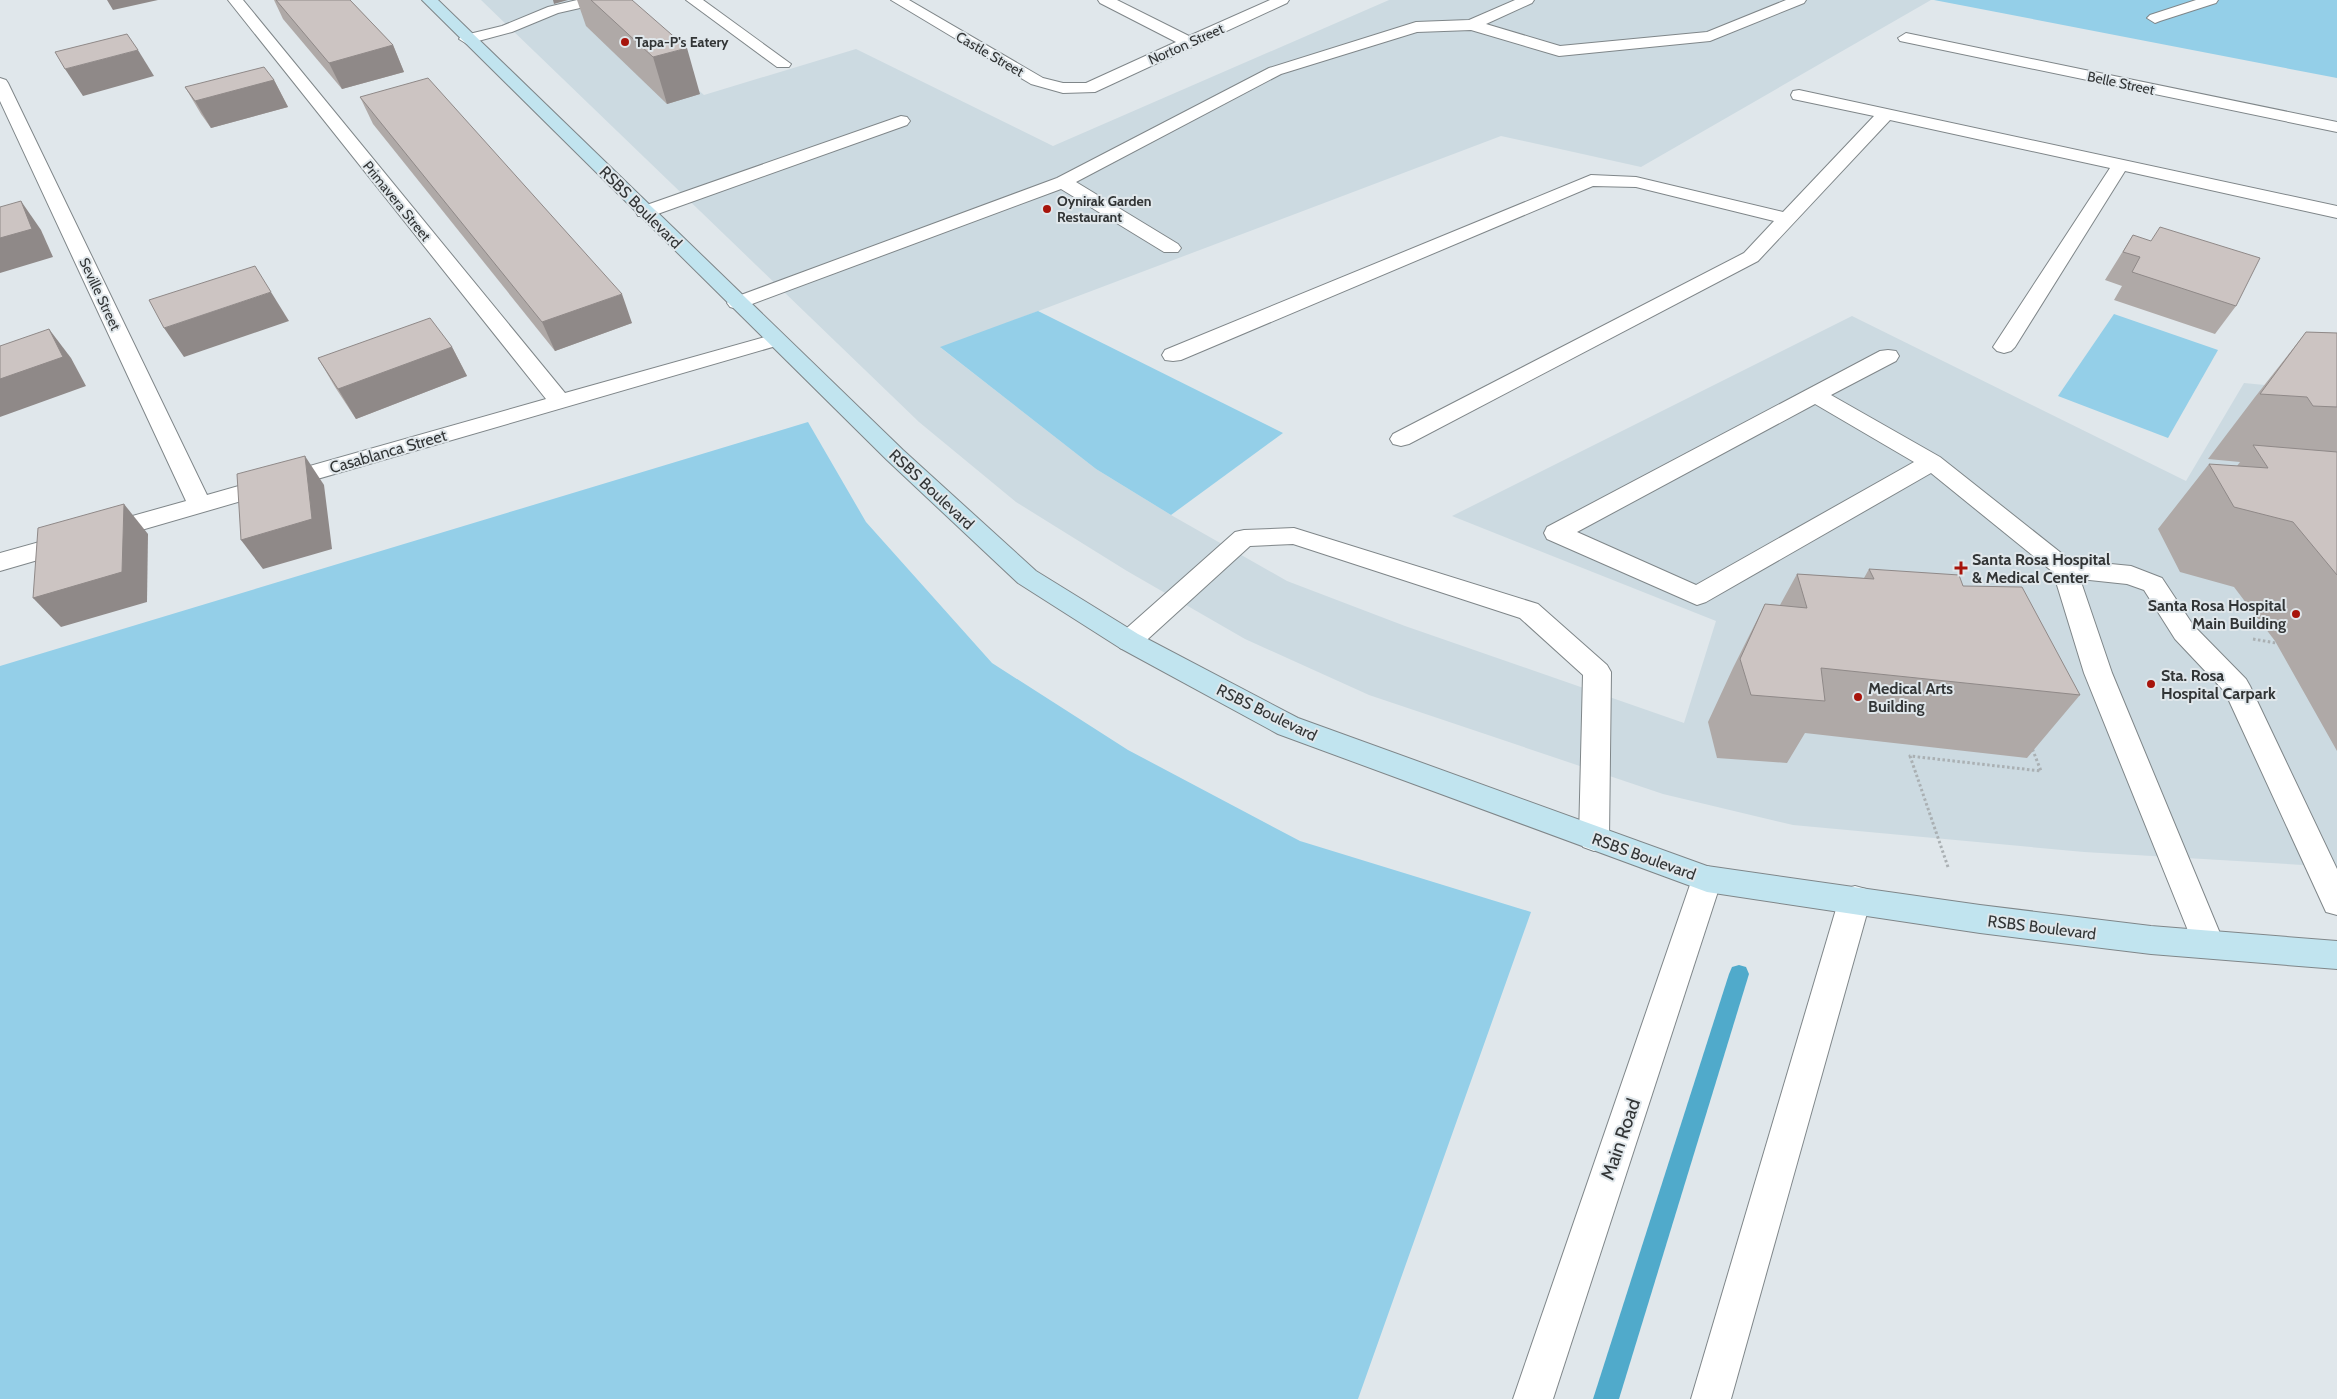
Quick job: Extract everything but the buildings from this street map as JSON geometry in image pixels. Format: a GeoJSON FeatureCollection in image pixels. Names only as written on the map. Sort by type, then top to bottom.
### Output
{"type":"FeatureCollection","features":[{"type":"Feature","properties":{"kind":"street","name":"Primavera Street"},"geometry":{"type":"LineString","coordinates":[[235,0],[560,402]]}},
{"type":"Feature","properties":{"kind":"street","name":"RSBS Boulevard"},"geometry":{"type":"LineString","coordinates":[[429,0],[737,303],[1027,577],[1128,642],[1288,726],[1707,879],[1855,899],[1980,919],[2151,940],[2208,943],[2337,955]]}},
{"type":"Feature","properties":{"kind":"street"},"geometry":{"type":"LineString","coordinates":[[693,0],[782,64]]}},
{"type":"Feature","properties":{"kind":"street","name":"Castle Street"},"geometry":{"type":"LineString","coordinates":[[898,0],[1037,81],[1062,88],[1089,88]]}},
{"type":"Feature","properties":{"kind":"street"},"geometry":{"type":"LineString","coordinates":[[1105,0],[1190,43]]}},
{"type":"Feature","properties":{"kind":"street","name":"Norton Street"},"geometry":{"type":"LineString","coordinates":[[1089,88],[1282,0]]}},
{"type":"Feature","properties":{"kind":"street"},"geometry":{"type":"LineString","coordinates":[[1472,25],[1527,0]]}},
{"type":"Feature","properties":{"kind":"street"},"geometry":{"type":"LineString","coordinates":[[737,303],[1063,182],[1275,71],[1416,27],[1472,25],[1559,51],[1710,36],[1799,0]]}},
{"type":"Feature","properties":{"kind":"street"},"geometry":{"type":"LineString","coordinates":[[2155,18],[2211,0]]}},
{"type":"Feature","properties":{"kind":"street"},"geometry":{"type":"LineString","coordinates":[[467,39],[507,29],[564,23],[600,6]]}},
{"type":"Feature","properties":{"kind":"street","name":"Belle Street"},"geometry":{"type":"LineString","coordinates":[[1906,38],[2337,127]]}},
{"type":"Feature","properties":{"kind":"street","name":"Seville Street"},"geometry":{"type":"LineString","coordinates":[[0,83],[200,505]]}},
{"type":"Feature","properties":{"kind":"street"},"geometry":{"type":"LineString","coordinates":[[1799,94],[2337,212]]}},
{"type":"Feature","properties":{"kind":"street"},"geometry":{"type":"LineString","coordinates":[[1401,439],[1751,257],[1887,113]]}},
{"type":"Feature","properties":{"kind":"street"},"geometry":{"type":"LineString","coordinates":[[645,212],[901,121]]}},
{"type":"Feature","properties":{"kind":"street"},"geometry":{"type":"LineString","coordinates":[[2004,346],[2121,164]]}},
{"type":"Feature","properties":{"kind":"street"},"geometry":{"type":"LineString","coordinates":[[1174,355],[1591,180],[1636,182],[1788,219]]}},
{"type":"Feature","properties":{"kind":"street"},"geometry":{"type":"LineString","coordinates":[[1063,182],[1171,248]]}},
{"type":"Feature","properties":{"kind":"street","name":"Casablanca Street"},"geometry":{"type":"LineString","coordinates":[[0,562],[776,340]]}},
{"type":"Feature","properties":{"kind":"street"},"geometry":{"type":"LineString","coordinates":[[1888,356],[1556,534],[1697,596],[1932,462]]}},
{"type":"Feature","properties":{"kind":"street"},"geometry":{"type":"LineString","coordinates":[[1815,394],[1932,462],[2064,568],[2098,673],[2208,943]]}},
{"type":"Feature","properties":{"kind":"street"},"geometry":{"type":"LineString","coordinates":[[1128,642],[1244,538],[1294,536],[1529,610],[1597,672],[1594,838]]}},
{"type":"Feature","properties":{"kind":"street"},"geometry":{"type":"LineString","coordinates":[[2064,568],[2131,574],[2153,584],[2184,632],[2236,686],[2337,902]]}},
{"type":"Feature","properties":{"kind":"street","name":"Main Road"},"geometry":{"type":"LineString","coordinates":[[1532,1399],[1707,879]]}},
{"type":"Feature","properties":{"kind":"street"},"geometry":{"type":"LineString","coordinates":[[1711,1399],[1855,899]]}},
{"type":"Feature","properties":{"kind":"shaded area"},"geometry":{"type":"Polygon","coordinates":[[[481,0],[596,0],[704,95],[856,49],[1053,146],[1389,0],[1931,0],[1641,167],[1501,136],[941,348],[1096,469],[1171,515],[1287,581],[1405,626],[1684,723],[1716,621],[1452,516],[1852,316],[2186,481],[2244,383],[2337,392],[2337,867],[2084,852],[1793,825],[1663,794],[1369,695],[1245,639],[1127,571],[1016,502],[919,422],[481,0]]]}},
{"type":"Feature","properties":{"kind":"shaded area"},"geometry":{"type":"Polygon","coordinates":[[[1934,0],[2337,0],[2337,78],[1934,0]]]}},
{"type":"Feature","properties":{"kind":"shaded area"},"geometry":{"type":"Polygon","coordinates":[[[1038,311],[1283,433],[1171,515],[1096,469],[940,347],[1038,311]]]}},
{"type":"Feature","properties":{"kind":"shaded area"},"geometry":{"type":"Polygon","coordinates":[[[2114,314],[2218,350],[2168,438],[2058,396],[2114,314]]]}},
{"type":"Feature","properties":{"kind":"shaded area"},"geometry":{"type":"Polygon","coordinates":[[[808,422],[866,522],[992,663],[1128,750],[1300,841],[1531,912],[1358,1399],[0,1399],[0,666],[808,422]]]}},
{"type":"Feature","properties":{"kind":"waterway"},"geometry":{"type":"LineString","coordinates":[[1606,1399],[1739,974]]}},
{"type":"Feature","properties":{"kind":"place","name":"Tapa-P's Eatery"},"geometry":{"type":"Point","coordinates":[625,42]}},
{"type":"Feature","properties":{"kind":"place","name":"Oynirak Garden Restaurant"},"geometry":{"type":"Point","coordinates":[1047,209]}},
{"type":"Feature","properties":{"kind":"place","name":"Santa Rosa Hospital & Medical Center"},"geometry":{"type":"Point","coordinates":[1961,568]}},
{"type":"Feature","properties":{"kind":"place","name":"Santa Rosa Hospital Main Building"},"geometry":{"type":"Point","coordinates":[2296,614]}},
{"type":"Feature","properties":{"kind":"place","name":"Sta. Rosa Hospital Carpark"},"geometry":{"type":"Point","coordinates":[2151,684]}},
{"type":"Feature","properties":{"kind":"place","name":"Medical Arts Building"},"geometry":{"type":"Point","coordinates":[1858,697]}}]}
